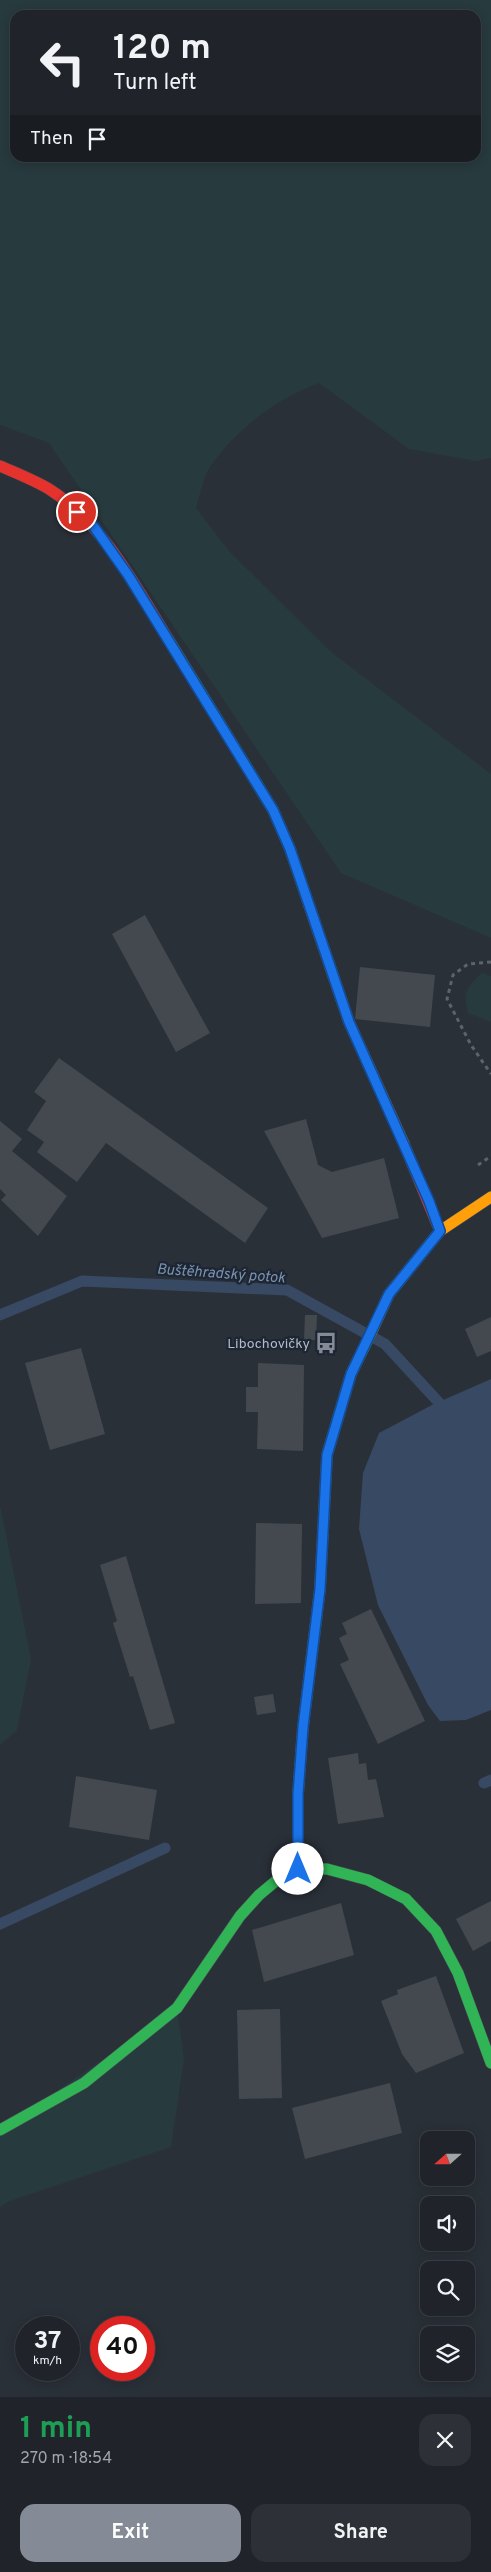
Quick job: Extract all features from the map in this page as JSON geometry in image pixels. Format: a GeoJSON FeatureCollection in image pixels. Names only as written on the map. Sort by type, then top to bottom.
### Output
{"type":"FeatureCollection","features":[{"type":"Feature","properties":{"kind":"street"},"geometry":{"type":"LineString","coordinates":[[0,466],[49,489],[92,524],[128,575],[273,810],[290,849],[349,1022],[429,1201],[440,1231]]}},
{"type":"Feature","properties":{"kind":"street"},"geometry":{"type":"LineString","coordinates":[[298,1869],[298,1794],[303,1727],[320,1589],[327,1455],[351,1374],[389,1294],[440,1231],[491,1197]]}},
{"type":"Feature","properties":{"kind":"street"},"geometry":{"type":"LineString","coordinates":[[0,2130],[84,2084],[177,2008],[240,1916],[259,1894],[277,1880],[298,1869],[327,1869],[368,1880],[406,1899],[436,1932],[458,1973],[491,2063]]}},
{"type":"Feature","properties":{"kind":"path"},"geometry":{"type":"LineString","coordinates":[[491,962],[468,964],[452,975],[447,999],[471,1044],[491,1074]]}},
{"type":"Feature","properties":{"kind":"green space"},"geometry":{"type":"Polygon","coordinates":[[[0,0],[491,0],[491,458],[475,461],[409,449],[319,383],[272,407],[232,440],[210,467],[196,508],[228,550],[331,652],[491,774],[491,938],[341,873],[49,443],[0,425],[0,0]]]}},
{"type":"Feature","properties":{"kind":"green space"},"geometry":{"type":"Polygon","coordinates":[[[482,973],[491,976],[491,1022],[468,1013],[467,991],[482,973]]]}},
{"type":"Feature","properties":{"kind":"green space"},"geometry":{"type":"Polygon","coordinates":[[[0,1505],[31,1659],[17,1730],[0,1745],[0,1505]]]}},
{"type":"Feature","properties":{"kind":"green space"},"geometry":{"type":"Polygon","coordinates":[[[177,2008],[184,2059],[171,2147],[10,2201],[0,2207],[0,2130],[177,2008]]]}},
{"type":"Feature","properties":{"kind":"water"},"geometry":{"type":"Polygon","coordinates":[[[491,1379],[491,1710],[466,1720],[440,1721],[428,1705],[378,1605],[359,1529],[363,1473],[379,1433],[432,1405],[491,1379]]]}},
{"type":"Feature","properties":{"kind":"building"},"geometry":{"type":"Polygon","coordinates":[[[145,915],[210,1033],[176,1052],[112,934],[145,915]]]}},
{"type":"Feature","properties":{"kind":"building"},"geometry":{"type":"Polygon","coordinates":[[[360,967],[435,975],[430,1027],[355,1019],[360,967]]]}},
{"type":"Feature","properties":{"kind":"building"},"geometry":{"type":"Polygon","coordinates":[[[59,1058],[268,1208],[245,1243],[106,1143],[77,1182],[37,1152],[44,1142],[27,1130],[46,1101],[34,1092],[59,1058]]]}},
{"type":"Feature","properties":{"kind":"building"},"geometry":{"type":"Polygon","coordinates":[[[306,1119],[318,1165],[332,1172],[384,1158],[399,1218],[322,1238],[264,1131],[306,1119]]]}},
{"type":"Feature","properties":{"kind":"building"},"geometry":{"type":"Polygon","coordinates":[[[0,1121],[22,1139],[12,1151],[67,1196],[38,1236],[1,1200],[6,1195],[0,1189],[0,1121]]]}},
{"type":"Feature","properties":{"kind":"building"},"geometry":{"type":"Polygon","coordinates":[[[305,1315],[317,1315],[316,1340],[304,1340],[305,1315]]]}},
{"type":"Feature","properties":{"kind":"building"},"geometry":{"type":"Polygon","coordinates":[[[491,1317],[491,1351],[477,1357],[465,1329],[491,1317]]]}},
{"type":"Feature","properties":{"kind":"building"},"geometry":{"type":"Polygon","coordinates":[[[81,1348],[105,1434],[50,1450],[25,1363],[81,1348]]]}},
{"type":"Feature","properties":{"kind":"building"},"geometry":{"type":"Polygon","coordinates":[[[258,1363],[304,1365],[303,1451],[257,1449],[258,1412],[246,1412],[246,1387],[258,1387],[258,1363]]]}},
{"type":"Feature","properties":{"kind":"building"},"geometry":{"type":"Polygon","coordinates":[[[256,1523],[302,1524],[301,1603],[255,1604],[256,1523]]]}},
{"type":"Feature","properties":{"kind":"building"},"geometry":{"type":"Polygon","coordinates":[[[126,1556],[175,1723],[150,1730],[133,1676],[130,1677],[113,1623],[117,1621],[100,1565],[126,1556]]]}},
{"type":"Feature","properties":{"kind":"building"},"geometry":{"type":"Polygon","coordinates":[[[371,1609],[425,1721],[378,1744],[340,1664],[349,1660],[339,1638],[347,1634],[342,1623],[371,1609]]]}},
{"type":"Feature","properties":{"kind":"building"},"geometry":{"type":"Polygon","coordinates":[[[273,1694],[276,1712],[257,1715],[254,1697],[273,1694]]]}},
{"type":"Feature","properties":{"kind":"building"},"geometry":{"type":"Polygon","coordinates":[[[358,1753],[359,1764],[366,1763],[368,1780],[376,1779],[384,1817],[338,1824],[328,1758],[358,1753]]]}},
{"type":"Feature","properties":{"kind":"building"},"geometry":{"type":"Polygon","coordinates":[[[76,1776],[157,1790],[149,1840],[69,1827],[76,1776]]]}},
{"type":"Feature","properties":{"kind":"building"},"geometry":{"type":"Polygon","coordinates":[[[491,1901],[491,1941],[473,1951],[456,1919],[491,1901]]]}},
{"type":"Feature","properties":{"kind":"building"},"geometry":{"type":"Polygon","coordinates":[[[341,1903],[354,1955],[264,1982],[252,1930],[341,1903]]]}},
{"type":"Feature","properties":{"kind":"building"},"geometry":{"type":"Polygon","coordinates":[[[436,1976],[464,2053],[416,2073],[402,2054],[381,2001],[398,1994],[397,1990],[436,1976]]]}},
{"type":"Feature","properties":{"kind":"building"},"geometry":{"type":"Polygon","coordinates":[[[280,2009],[282,2098],[239,2099],[237,2010],[280,2009]]]}},
{"type":"Feature","properties":{"kind":"building"},"geometry":{"type":"Polygon","coordinates":[[[390,2083],[402,2133],[305,2159],[292,2108],[390,2083]]]}},
{"type":"Feature","properties":{"kind":"waterway","name":"Buštěhradský potok"},"geometry":{"type":"LineString","coordinates":[[0,1315],[82,1281],[287,1290],[385,1344],[443,1407],[446,1415]]}},
{"type":"Feature","properties":{"kind":"waterway"},"geometry":{"type":"LineString","coordinates":[[484,1783],[491,1780]]}},
{"type":"Feature","properties":{"kind":"waterway"},"geometry":{"type":"LineString","coordinates":[[0,1924],[165,1848]]}},
{"type":"Feature","properties":{"kind":"traffic: fast"},"geometry":{"type":"LineString","coordinates":[[168,639],[273,810],[290,849],[309,905]]}},
{"type":"Feature","properties":{"kind":"traffic: fast"},"geometry":{"type":"LineString","coordinates":[[298,1869],[298,1794],[303,1727],[320,1589],[327,1455],[351,1374],[371,1333]]}},
{"type":"Feature","properties":{"kind":"traffic: fast"},"geometry":{"type":"LineString","coordinates":[[0,2130],[84,2083],[177,2008],[240,1916],[259,1895],[277,1880],[298,1869],[327,1869],[368,1880],[406,1899],[436,1931],[458,1973],[491,2063]]}},
{"type":"Feature","properties":{"kind":"traffic: slow"},"geometry":{"type":"LineString","coordinates":[[309,905],[349,1022],[404,1144]]}},
{"type":"Feature","properties":{"kind":"traffic: slow"},"geometry":{"type":"LineString","coordinates":[[371,1333],[389,1294],[440,1231],[491,1197]]}},
{"type":"Feature","properties":{"kind":"traffic: jam"},"geometry":{"type":"LineString","coordinates":[[0,466],[49,489],[86,519],[116,556],[168,639]]}},
{"type":"Feature","properties":{"kind":"traffic: jam"},"geometry":{"type":"LineString","coordinates":[[404,1144],[440,1231]]}},
{"type":"Feature","properties":{"kind":"place","name":"Libochovičky"},"geometry":{"type":"Point","coordinates":[326,1343]}},
{"type":"Feature","properties":{"kind":"route"},"geometry":{"type":"LineString","coordinates":[[77,512],[92,524],[128,575],[281,825],[349,1022],[429,1201],[440,1231],[389,1294],[351,1374],[327,1455],[320,1589],[303,1727],[298,1794],[298,1869]]}}]}
